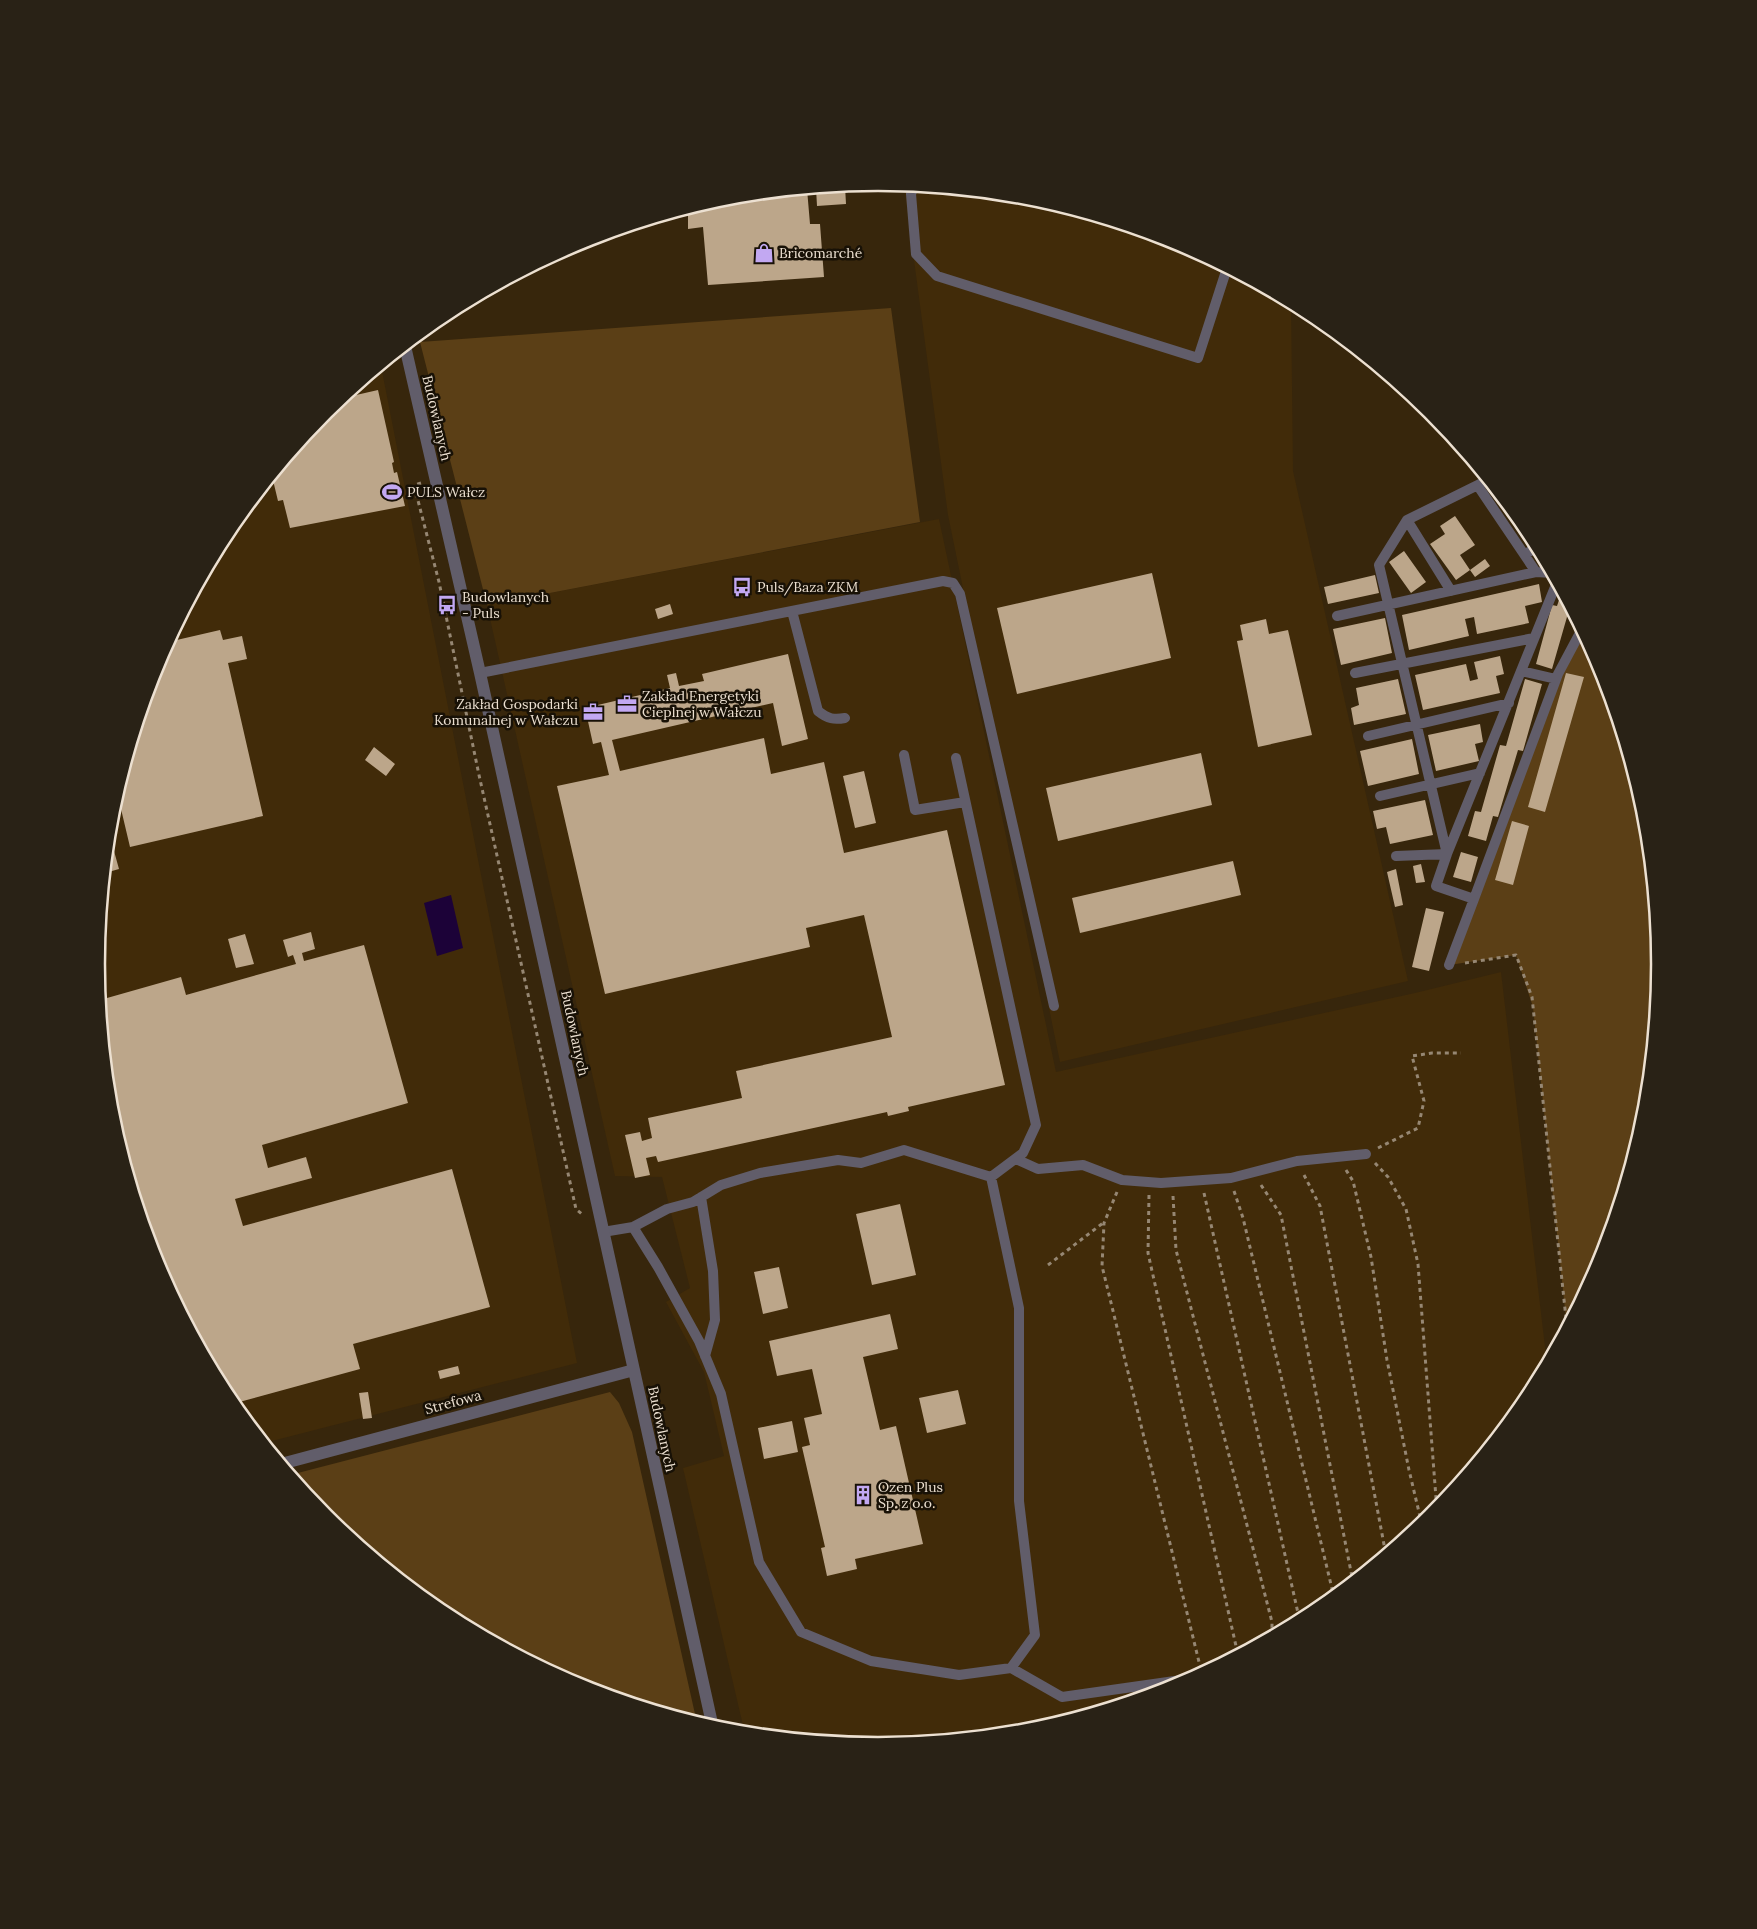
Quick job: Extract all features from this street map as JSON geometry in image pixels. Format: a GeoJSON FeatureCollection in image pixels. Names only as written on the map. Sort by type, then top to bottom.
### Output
{"type":"FeatureCollection","features":[{"type":"Feature","properties":{"kind":"street","name":"Budowlanych"},"geometry":{"type":"LineString","coordinates":[[406,352],[480,673],[711,1719]]}},
{"type":"Feature","properties":{"kind":"street","name":"Strefowa"},"geometry":{"type":"LineString","coordinates":[[287,1462],[634,1370]]}},
{"type":"Feature","properties":{"kind":"lane"},"geometry":{"type":"LineString","coordinates":[[912,192],[916,254],[937,276],[1198,358],[1225,273]]}},
{"type":"Feature","properties":{"kind":"lane"},"geometry":{"type":"LineString","coordinates":[[1447,854],[1379,565],[1407,520],[1483,483]]}},
{"type":"Feature","properties":{"kind":"lane"},"geometry":{"type":"LineString","coordinates":[[1478,486],[1536,572]]}},
{"type":"Feature","properties":{"kind":"lane"},"geometry":{"type":"LineString","coordinates":[[1407,520],[1451,591]]}},
{"type":"Feature","properties":{"kind":"lane"},"geometry":{"type":"LineString","coordinates":[[1525,554],[1531,550]]}},
{"type":"Feature","properties":{"kind":"lane"},"geometry":{"type":"LineString","coordinates":[[1338,616],[1536,572],[1545,573]]}},
{"type":"Feature","properties":{"kind":"lane"},"geometry":{"type":"LineString","coordinates":[[480,673],[943,581],[953,583],[960,594],[1054,1006]]}},
{"type":"Feature","properties":{"kind":"lane"},"geometry":{"type":"LineString","coordinates":[[1474,899],[1436,886],[1447,854],[1554,589]]}},
{"type":"Feature","properties":{"kind":"lane"},"geometry":{"type":"LineString","coordinates":[[792,611],[818,711],[826,717],[835,720],[845,718]]}},
{"type":"Feature","properties":{"kind":"lane"},"geometry":{"type":"LineString","coordinates":[[1449,965],[1556,679],[1579,636]]}},
{"type":"Feature","properties":{"kind":"lane"},"geometry":{"type":"LineString","coordinates":[[1355,673],[1534,638]]}},
{"type":"Feature","properties":{"kind":"lane"},"geometry":{"type":"LineString","coordinates":[[1521,672],[1556,679]]}},
{"type":"Feature","properties":{"kind":"lane"},"geometry":{"type":"LineString","coordinates":[[1368,736],[1509,703]]}},
{"type":"Feature","properties":{"kind":"lane"},"geometry":{"type":"LineString","coordinates":[[904,755],[915,810],[965,802]]}},
{"type":"Feature","properties":{"kind":"lane"},"geometry":{"type":"LineString","coordinates":[[956,758],[1036,1126],[1024,1153],[991,1177]]}},
{"type":"Feature","properties":{"kind":"lane"},"geometry":{"type":"LineString","coordinates":[[1380,796],[1480,773]]}},
{"type":"Feature","properties":{"kind":"lane"},"geometry":{"type":"LineString","coordinates":[[1396,856],[1447,854]]}},
{"type":"Feature","properties":{"kind":"lane"},"geometry":{"type":"LineString","coordinates":[[603,1232],[633,1227],[668,1209],[693,1202],[721,1185],[760,1173],[838,1160],[861,1163],[904,1150],[991,1177]]}},
{"type":"Feature","properties":{"kind":"lane"},"geometry":{"type":"LineString","coordinates":[[1016,1159],[1038,1169],[1083,1165],[1122,1180],[1172,1183],[1230,1178],[1297,1161],[1366,1154]]}},
{"type":"Feature","properties":{"kind":"lane"},"geometry":{"type":"LineString","coordinates":[[991,1177],[1019,1308],[1019,1501],[1036,1635],[1011,1668]]}},
{"type":"Feature","properties":{"kind":"lane"},"geometry":{"type":"LineString","coordinates":[[701,1197],[712,1271],[714,1320],[705,1356]]}},
{"type":"Feature","properties":{"kind":"lane"},"geometry":{"type":"LineString","coordinates":[[633,1227],[662,1274],[699,1341],[721,1394],[759,1562],[801,1632],[871,1661],[959,1675],[1011,1668],[1062,1697],[1167,1682]]}},
{"type":"Feature","properties":{"kind":"path"},"geometry":{"type":"LineString","coordinates":[[436,480],[414,484],[439,582],[479,775],[576,1208],[603,1232]]}},
{"type":"Feature","properties":{"kind":"path"},"geometry":{"type":"LineString","coordinates":[[1449,965],[1516,955],[1532,997],[1566,1318]]}},
{"type":"Feature","properties":{"kind":"path"},"geometry":{"type":"LineString","coordinates":[[1436,1500],[1418,1264],[1406,1209],[1388,1177],[1366,1154],[1418,1128],[1424,1101],[1412,1056],[1432,1053],[1461,1053]]}},
{"type":"Feature","properties":{"kind":"path"},"geometry":{"type":"LineString","coordinates":[[1337,1156],[1353,1181],[1371,1257],[1387,1360],[1420,1516]]}},
{"type":"Feature","properties":{"kind":"path"},"geometry":{"type":"LineString","coordinates":[[1297,1161],[1320,1206],[1385,1549]]}},
{"type":"Feature","properties":{"kind":"path"},"geometry":{"type":"LineString","coordinates":[[1252,1172],[1281,1215],[1353,1575]]}},
{"type":"Feature","properties":{"kind":"path"},"geometry":{"type":"LineString","coordinates":[[1230,1178],[1243,1218],[1332,1590]]}},
{"type":"Feature","properties":{"kind":"path"},"geometry":{"type":"LineString","coordinates":[[1122,1180],[1104,1223],[1102,1266],[1200,1667]]}},
{"type":"Feature","properties":{"kind":"path"},"geometry":{"type":"LineString","coordinates":[[1201,1180],[1298,1614]]}},
{"type":"Feature","properties":{"kind":"path"},"geometry":{"type":"LineString","coordinates":[[1149,1182],[1148,1253],[1237,1649]]}},
{"type":"Feature","properties":{"kind":"path"},"geometry":{"type":"LineString","coordinates":[[1172,1183],[1176,1250],[1272,1622],[1272,1630]]}},
{"type":"Feature","properties":{"kind":"path"},"geometry":{"type":"LineString","coordinates":[[1048,1265],[1104,1223]]}},
{"type":"Feature","properties":{"kind":"shaded area"},"geometry":{"type":"Polygon","coordinates":[[[905,192],[979,198],[1079,217],[1175,250],[1221,271],[1291,311],[1293,471],[1408,981],[1060,1062],[948,515],[905,192]]]}},
{"type":"Feature","properties":{"kind":"shaded area"},"geometry":{"type":"Polygon","coordinates":[[[891,308],[920,522],[487,605],[420,342],[891,308]]]}},
{"type":"Feature","properties":{"kind":"shaded area"},"geometry":{"type":"Polygon","coordinates":[[[382,372],[577,1363],[270,1441],[235,1394],[185,1307],[164,1261],[146,1213],[131,1165],[120,1115],[107,1015],[105,965],[107,914],[120,814],[131,764],[146,716],[164,668],[185,622],[235,535],[297,454],[368,383],[382,372]]]}},
{"type":"Feature","properties":{"kind":"shaded area"},"geometry":{"type":"Polygon","coordinates":[[[939,519],[1056,1072],[1415,993],[1501,972],[1546,1354],[1522,1394],[1460,1475],[1389,1546],[1308,1608],[1221,1658],[1175,1679],[1127,1697],[1079,1712],[1029,1723],[929,1736],[878,1738],[828,1736],[743,1725],[683,1468],[724,1456],[704,1372],[666,1302],[690,1288],[662,1177],[615,1176],[487,605],[939,519]]]}},
{"type":"Feature","properties":{"kind":"shaded area"},"geometry":{"type":"Polygon","coordinates":[[[1579,636],[1611,716],[1626,764],[1645,864],[1650,914],[1652,965],[1645,1065],[1626,1165],[1593,1261],[1566,1318],[1533,1007],[1516,955],[1449,965],[1556,679],[1579,636]]]}},
{"type":"Feature","properties":{"kind":"shaded area"},"geometry":{"type":"Polygon","coordinates":[[[451,895],[463,948],[437,956],[424,903],[451,895]]]}},
{"type":"Feature","properties":{"kind":"shaded area"},"geometry":{"type":"Polygon","coordinates":[[[610,1392],[619,1403],[632,1432],[695,1716],[630,1697],[582,1679],[536,1658],[449,1608],[368,1546],[296,1473],[610,1392]]]}},
{"type":"Feature","properties":{"kind":"building"},"geometry":{"type":"Polygon","coordinates":[[[845,192],[846,204],[817,206],[816,194],[845,192]]]}},
{"type":"Feature","properties":{"kind":"building","name":"Bricomarché"},"geometry":{"type":"Polygon","coordinates":[[[808,195],[810,224],[820,224],[824,277],[708,285],[703,227],[688,229],[688,215],[728,206],[808,195]]]}},
{"type":"Feature","properties":{"kind":"building"},"geometry":{"type":"Polygon","coordinates":[[[378,390],[394,462],[392,463],[394,473],[397,472],[405,506],[290,528],[283,500],[278,501],[274,483],[297,454],[356,395],[378,390]]]}},
{"type":"Feature","properties":{"kind":"building"},"geometry":{"type":"Polygon","coordinates":[[[1455,516],[1475,545],[1460,555],[1470,570],[1456,580],[1430,544],[1445,534],[1440,526],[1455,516]]]}},
{"type":"Feature","properties":{"kind":"building"},"geometry":{"type":"Polygon","coordinates":[[[1404,551],[1426,582],[1411,593],[1389,562],[1404,551]]]}},
{"type":"Feature","properties":{"kind":"building"},"geometry":{"type":"Polygon","coordinates":[[[1485,559],[1490,566],[1475,577],[1470,570],[1485,559]]]}},
{"type":"Feature","properties":{"kind":"building"},"geometry":{"type":"Polygon","coordinates":[[[1152,573],[1171,658],[1017,694],[997,608],[1152,573]]]}},
{"type":"Feature","properties":{"kind":"building"},"geometry":{"type":"Polygon","coordinates":[[[1375,575],[1379,593],[1328,604],[1324,587],[1375,575]]]}},
{"type":"Feature","properties":{"kind":"building"},"geometry":{"type":"Polygon","coordinates":[[[1539,584],[1542,602],[1525,606],[1529,623],[1477,634],[1474,617],[1465,619],[1469,636],[1409,650],[1402,615],[1539,584]]]}},
{"type":"Feature","properties":{"kind":"building"},"geometry":{"type":"Polygon","coordinates":[[[1559,599],[1568,614],[1552,669],[1536,664],[1552,605],[1557,606],[1559,599]]]}},
{"type":"Feature","properties":{"kind":"building"},"geometry":{"type":"Polygon","coordinates":[[[670,604],[673,614],[658,619],[655,609],[670,604]]]}},
{"type":"Feature","properties":{"kind":"building"},"geometry":{"type":"Polygon","coordinates":[[[1385,618],[1392,653],[1341,665],[1333,629],[1385,618]]]}},
{"type":"Feature","properties":{"kind":"building"},"geometry":{"type":"Polygon","coordinates":[[[1266,619],[1269,634],[1288,630],[1312,735],[1258,747],[1237,641],[1243,640],[1240,625],[1266,619]]]}},
{"type":"Feature","properties":{"kind":"building"},"geometry":{"type":"Polygon","coordinates":[[[220,630],[223,640],[242,636],[247,659],[228,663],[263,816],[130,847],[121,809],[131,764],[146,716],[177,640],[220,630]]]}},
{"type":"Feature","properties":{"kind":"building"},"geometry":{"type":"Polygon","coordinates":[[[788,654],[808,739],[782,746],[773,703],[612,740],[620,771],[764,738],[771,774],[824,762],[844,853],[947,830],[1005,1085],[908,1107],[909,1111],[888,1116],[887,1112],[658,1162],[656,1156],[646,1158],[650,1175],[635,1178],[625,1135],[640,1132],[642,1141],[652,1138],[648,1118],[742,1098],[736,1071],[892,1037],[864,915],[806,928],[810,947],[605,994],[557,786],[609,775],[601,742],[593,744],[585,708],[670,688],[667,675],[676,673],[679,686],[704,681],[702,674],[788,654]]]}},
{"type":"Feature","properties":{"kind":"building"},"geometry":{"type":"Polygon","coordinates":[[[1500,656],[1504,674],[1496,676],[1500,693],[1423,710],[1415,675],[1466,664],[1470,681],[1478,679],[1474,662],[1500,656]]]}},
{"type":"Feature","properties":{"kind":"building"},"geometry":{"type":"Polygon","coordinates":[[[1566,673],[1584,677],[1545,812],[1528,807],[1566,673]]]}},
{"type":"Feature","properties":{"kind":"building"},"geometry":{"type":"Polygon","coordinates":[[[1398,679],[1406,714],[1354,725],[1351,708],[1359,705],[1356,688],[1398,679]]]}},
{"type":"Feature","properties":{"kind":"building"},"geometry":{"type":"Polygon","coordinates":[[[1525,679],[1542,684],[1523,751],[1518,750],[1498,817],[1493,816],[1486,841],[1468,836],[1475,811],[1481,812],[1500,745],[1506,746],[1525,679]]]}},
{"type":"Feature","properties":{"kind":"building"},"geometry":{"type":"Polygon","coordinates":[[[1480,724],[1483,742],[1475,744],[1479,761],[1436,771],[1428,735],[1480,724]]]}},
{"type":"Feature","properties":{"kind":"building"},"geometry":{"type":"Polygon","coordinates":[[[1412,739],[1419,774],[1368,786],[1360,751],[1412,739]]]}},
{"type":"Feature","properties":{"kind":"building"},"geometry":{"type":"Polygon","coordinates":[[[374,747],[395,764],[386,776],[365,760],[374,747]]]}},
{"type":"Feature","properties":{"kind":"building"},"geometry":{"type":"Polygon","coordinates":[[[1201,753],[1212,805],[1058,841],[1046,788],[1201,753]]]}},
{"type":"Feature","properties":{"kind":"building"},"geometry":{"type":"Polygon","coordinates":[[[864,771],[876,823],[855,828],[843,776],[864,771]]]}},
{"type":"Feature","properties":{"kind":"building"},"geometry":{"type":"Polygon","coordinates":[[[1425,800],[1433,835],[1390,844],[1386,827],[1377,829],[1373,811],[1425,800]]]}},
{"type":"Feature","properties":{"kind":"building"},"geometry":{"type":"Polygon","coordinates":[[[1512,821],[1529,826],[1513,885],[1495,880],[1512,821]]]}},
{"type":"Feature","properties":{"kind":"building"},"geometry":{"type":"Polygon","coordinates":[[[114,851],[119,869],[111,871],[114,851]]]}},
{"type":"Feature","properties":{"kind":"building"},"geometry":{"type":"Polygon","coordinates":[[[1461,852],[1478,857],[1471,882],[1453,877],[1461,852]]]}},
{"type":"Feature","properties":{"kind":"building"},"geometry":{"type":"Polygon","coordinates":[[[1233,861],[1241,895],[1080,933],[1072,898],[1233,861]]]}},
{"type":"Feature","properties":{"kind":"building"},"geometry":{"type":"Polygon","coordinates":[[[1421,864],[1425,882],[1416,883],[1413,866],[1421,864]]]}},
{"type":"Feature","properties":{"kind":"building"},"geometry":{"type":"Polygon","coordinates":[[[1396,869],[1403,905],[1395,907],[1387,872],[1396,869]]]}},
{"type":"Feature","properties":{"kind":"building"},"geometry":{"type":"Polygon","coordinates":[[[1426,908],[1444,912],[1429,971],[1412,967],[1426,908]]]}},
{"type":"Feature","properties":{"kind":"building"},"geometry":{"type":"Polygon","coordinates":[[[311,932],[315,949],[302,953],[304,961],[364,945],[408,1103],[262,1145],[268,1168],[306,1157],[312,1178],[235,1199],[243,1226],[452,1169],[490,1307],[353,1344],[360,1369],[241,1402],[209,1351],[185,1307],[164,1261],[146,1213],[131,1165],[120,1115],[112,1065],[106,998],[181,977],[186,995],[296,964],[293,955],[288,957],[283,940],[311,932]]]}},
{"type":"Feature","properties":{"kind":"building"},"geometry":{"type":"Polygon","coordinates":[[[245,934],[254,964],[236,968],[228,939],[245,934]]]}},
{"type":"Feature","properties":{"kind":"building"},"geometry":{"type":"Polygon","coordinates":[[[900,1204],[916,1275],[872,1285],[856,1214],[900,1204]]]}},
{"type":"Feature","properties":{"kind":"building"},"geometry":{"type":"Polygon","coordinates":[[[779,1267],[788,1308],[763,1314],[754,1272],[779,1267]]]}},
{"type":"Feature","properties":{"kind":"building","name":"Ozen Plus Sp. z o.o."},"geometry":{"type":"Polygon","coordinates":[[[890,1314],[898,1349],[863,1357],[880,1430],[896,1426],[923,1544],[855,1559],[857,1569],[827,1576],[821,1548],[825,1547],[802,1447],[810,1445],[804,1418],[822,1414],[812,1369],[777,1376],[769,1341],[890,1314]]]}},
{"type":"Feature","properties":{"kind":"building"},"geometry":{"type":"Polygon","coordinates":[[[458,1366],[460,1374],[440,1379],[438,1371],[458,1366]]]}},
{"type":"Feature","properties":{"kind":"building"},"geometry":{"type":"Polygon","coordinates":[[[958,1390],[966,1424],[927,1433],[919,1398],[958,1390]]]}},
{"type":"Feature","properties":{"kind":"building"},"geometry":{"type":"Polygon","coordinates":[[[368,1392],[372,1418],[363,1419],[359,1393],[368,1392]]]}},
{"type":"Feature","properties":{"kind":"building"},"geometry":{"type":"Polygon","coordinates":[[[792,1421],[798,1452],[764,1459],[758,1428],[792,1421]]]}},
{"type":"Feature","properties":{"kind":"place","name":"Bricomarché"},"geometry":{"type":"Point","coordinates":[764,253]}},
{"type":"Feature","properties":{"kind":"place","name":"PULS Wałcz"},"geometry":{"type":"Point","coordinates":[392,492]}},
{"type":"Feature","properties":{"kind":"place","name":"Puls/Baza ZKM"},"geometry":{"type":"Point","coordinates":[742,587]}},
{"type":"Feature","properties":{"kind":"place","name":"Budowlanych - Puls"},"geometry":{"type":"Point","coordinates":[447,605]}},
{"type":"Feature","properties":{"kind":"place","name":"Zakład Energetyki Cieplnej w Wałczu"},"geometry":{"type":"Point","coordinates":[627,704]}},
{"type":"Feature","properties":{"kind":"place","name":"Zakład Gospodarki Komunalnej w Wałczu"},"geometry":{"type":"Point","coordinates":[593,712]}},
{"type":"Feature","properties":{"kind":"place","name":"Ozen Plus Sp. z o.o."},"geometry":{"type":"Point","coordinates":[863,1495]}}]}
